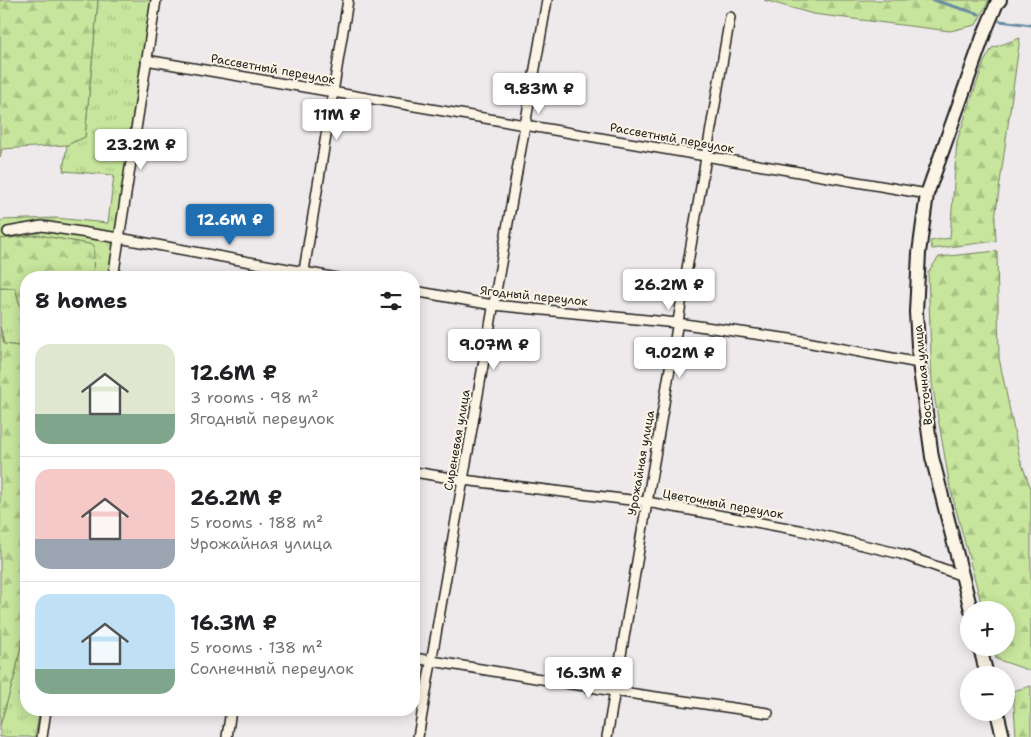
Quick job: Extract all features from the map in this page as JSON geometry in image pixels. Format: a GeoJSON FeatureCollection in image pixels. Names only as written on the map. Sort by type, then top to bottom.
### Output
{"type":"FeatureCollection","features":[{"type":"Feature","properties":{"kind":"street"},"geometry":{"type":"LineString","coordinates":[[114,271],[156,0]]}},
{"type":"Feature","properties":{"kind":"street"},"geometry":{"type":"LineString","coordinates":[[304,271],[348,0]]}},
{"type":"Feature","properties":{"kind":"street","name":"Сиреневая улица"},"geometry":{"type":"LineString","coordinates":[[418,737],[547,0]]}},
{"type":"Feature","properties":{"kind":"street","name":"Восточная улица"},"geometry":{"type":"LineString","coordinates":[[969,601],[932,457],[919,363],[916,312],[919,253],[927,194],[984,34],[999,1]]}},
{"type":"Feature","properties":{"kind":"street","name":"Урожайная улица"},"geometry":{"type":"LineString","coordinates":[[607,737],[730,17]]}},
{"type":"Feature","properties":{"kind":"street","name":"Рассветный переулок"},"geometry":{"type":"LineString","coordinates":[[146,60],[927,194]]}},
{"type":"Feature","properties":{"kind":"street"},"geometry":{"type":"LineString","coordinates":[[8,232],[42,226],[119,238],[283,271]]}},
{"type":"Feature","properties":{"kind":"street","name":"Ягодный переулок"},"geometry":{"type":"LineString","coordinates":[[420,292],[494,305],[790,338],[919,363]]}},
{"type":"Feature","properties":{"kind":"street","name":"Цветочный переулок"},"geometry":{"type":"LineString","coordinates":[[420,473],[463,480],[647,502],[799,530],[901,554],[963,576]]}},
{"type":"Feature","properties":{"kind":"street"},"geometry":{"type":"LineString","coordinates":[[420,659],[614,691],[768,713]]}},
{"type":"Feature","properties":{"kind":"street"},"geometry":{"type":"LineString","coordinates":[[42,737],[45,716]]}},
{"type":"Feature","properties":{"kind":"street"},"geometry":{"type":"LineString","coordinates":[[227,737],[230,716]]}},
{"type":"Feature","properties":{"kind":"street"},"geometry":{"type":"LineString","coordinates":[[999,721],[1003,737]]}},
{"type":"Feature","properties":{"kind":"green space"},"geometry":{"type":"Polygon","coordinates":[[[0,0],[98,0],[85,137],[67,145],[2,149],[0,157],[0,0]]]}},
{"type":"Feature","properties":{"kind":"green space"},"geometry":{"type":"Polygon","coordinates":[[[98,0],[152,0],[109,271],[93,271],[93,245],[39,235],[0,239],[0,222],[2,220],[55,218],[108,223],[114,175],[63,171],[67,145],[85,137],[98,0]]]}},
{"type":"Feature","properties":{"kind":"green space"},"geometry":{"type":"Polygon","coordinates":[[[764,0],[989,0],[976,25],[950,31],[813,14],[764,0]]]}},
{"type":"Feature","properties":{"kind":"green space"},"geometry":{"type":"Polygon","coordinates":[[[1020,38],[995,219],[996,241],[932,249],[930,241],[950,238],[957,141],[984,62],[992,48],[1020,38]]]}},
{"type":"Feature","properties":{"kind":"green space"},"geometry":{"type":"Polygon","coordinates":[[[39,235],[94,245],[93,271],[20,271],[20,305],[15,288],[0,288],[0,239],[39,235]]]}},
{"type":"Feature","properties":{"kind":"green space"},"geometry":{"type":"Polygon","coordinates":[[[997,251],[999,358],[1020,459],[1031,489],[1031,671],[996,659],[995,656],[1015,656],[1015,601],[981,601],[950,487],[932,383],[928,272],[939,257],[997,251]]]}},
{"type":"Feature","properties":{"kind":"green space"},"geometry":{"type":"Polygon","coordinates":[[[0,288],[15,288],[20,305],[20,346],[4,344],[0,327],[0,288]]]}},
{"type":"Feature","properties":{"kind":"green space"},"geometry":{"type":"Polygon","coordinates":[[[0,327],[4,344],[20,346],[20,650],[15,675],[0,725],[0,327]]]}},
{"type":"Feature","properties":{"kind":"green space"},"geometry":{"type":"Polygon","coordinates":[[[20,650],[20,716],[39,716],[35,737],[0,737],[0,725],[15,675],[20,650]]]}},
{"type":"Feature","properties":{"kind":"green space"},"geometry":{"type":"Polygon","coordinates":[[[1031,686],[1031,737],[1016,737],[1015,690],[1031,686]]]}},
{"type":"Feature","properties":{"kind":"waterway"},"geometry":{"type":"LineString","coordinates":[[933,0],[979,14]]}},
{"type":"Feature","properties":{"kind":"waterway"},"geometry":{"type":"LineString","coordinates":[[1000,21],[1031,25]]}}]}
